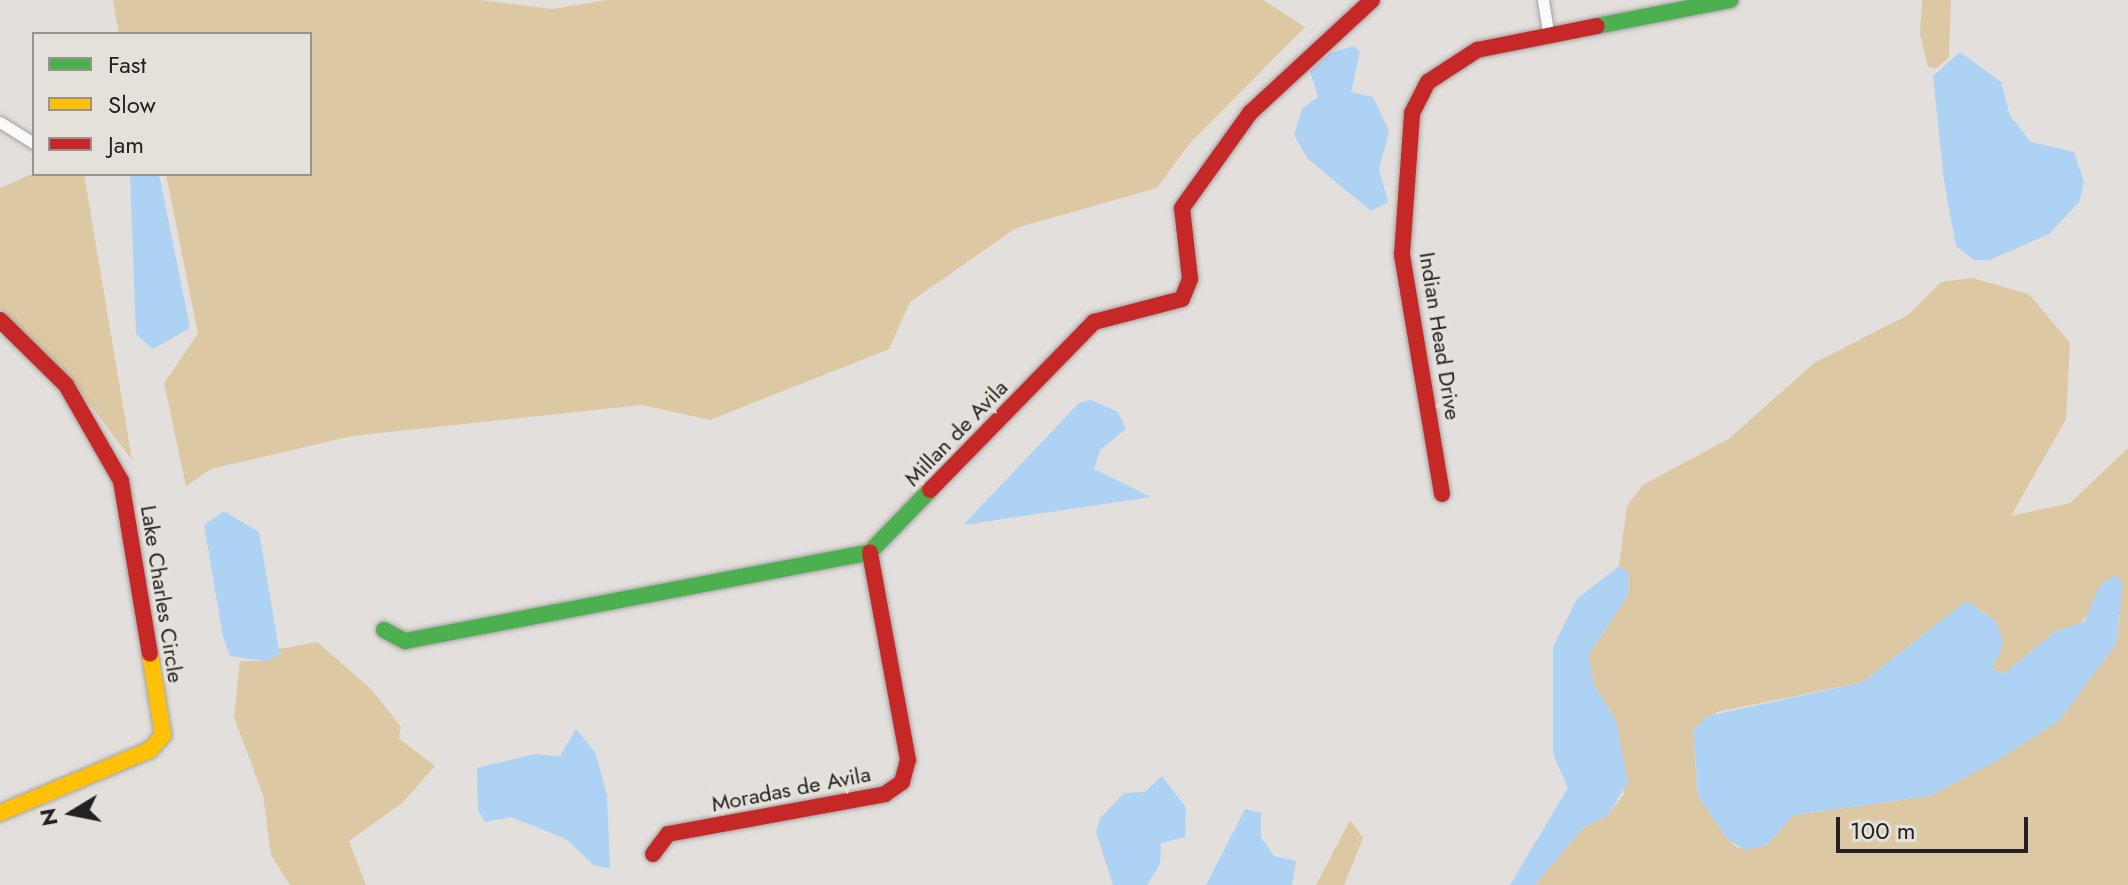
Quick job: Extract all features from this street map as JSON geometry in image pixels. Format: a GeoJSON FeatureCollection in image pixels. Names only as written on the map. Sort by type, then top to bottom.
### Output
{"type":"FeatureCollection","features":[{"type":"Feature","properties":{"kind":"street","name":"Millan de Avila"},"geometry":{"type":"LineString","coordinates":[[870,552],[1094,322],[1182,299],[1190,279],[1182,208],[1250,113],[1368,11],[1372,0]]}},
{"type":"Feature","properties":{"kind":"street"},"geometry":{"type":"LineString","coordinates":[[1543,0],[1548,32]]}},
{"type":"Feature","properties":{"kind":"street","name":"Indian Head Drive"},"geometry":{"type":"LineString","coordinates":[[1442,494],[1402,254],[1412,113],[1428,82],[1454,59],[1548,32],[1667,6],[1730,0]]}},
{"type":"Feature","properties":{"kind":"street"},"geometry":{"type":"LineString","coordinates":[[0,122],[32,142]]}},
{"type":"Feature","properties":{"kind":"street","name":"Lake Charles Circle"},"geometry":{"type":"LineString","coordinates":[[0,320],[66,385],[121,481],[163,735],[150,750],[0,813]]}},
{"type":"Feature","properties":{"kind":"street"},"geometry":{"type":"LineString","coordinates":[[384,630],[405,641],[870,552]]}},
{"type":"Feature","properties":{"kind":"street","name":"Moradas de Avila"},"geometry":{"type":"LineString","coordinates":[[653,854],[668,834],[885,794],[902,782],[908,760],[870,552]]}},
{"type":"Feature","properties":{"kind":"shaded area"},"geometry":{"type":"Polygon","coordinates":[[[113,0],[480,0],[552,9],[607,0],[1263,0],[1305,27],[1190,143],[1157,188],[1016,228],[910,302],[889,349],[710,420],[642,405],[352,436],[211,469],[186,486],[164,383],[198,334],[166,176],[312,176],[312,32],[119,32],[113,0]]]}},
{"type":"Feature","properties":{"kind":"shaded area"},"geometry":{"type":"Polygon","coordinates":[[[1922,0],[1951,0],[1949,57],[1937,68],[1928,67],[1920,34],[1922,0]]]}},
{"type":"Feature","properties":{"kind":"shaded area"},"geometry":{"type":"Polygon","coordinates":[[[32,174],[84,176],[132,460],[72,381],[0,308],[0,188],[32,174]]]}},
{"type":"Feature","properties":{"kind":"shaded area"},"geometry":{"type":"Polygon","coordinates":[[[1972,278],[2029,294],[2070,343],[2066,419],[2011,516],[2070,503],[2128,448],[2128,885],[1535,885],[1583,828],[1608,815],[1624,794],[1616,720],[1594,685],[1588,656],[1628,595],[1629,573],[1619,566],[1627,506],[1643,485],[1730,438],[1814,363],[1908,315],[1941,282],[1972,278]],[[1966,601],[1863,682],[1717,712],[1693,731],[1698,796],[1727,839],[1738,848],[1765,846],[1794,815],[1930,796],[2059,721],[2116,644],[2120,615],[2097,604],[2076,628],[2054,632],[2004,674],[1992,669],[1988,615],[1966,601]]]}},
{"type":"Feature","properties":{"kind":"shaded area"},"geometry":{"type":"Polygon","coordinates":[[[317,642],[370,688],[401,727],[399,739],[435,766],[402,803],[349,841],[366,885],[290,885],[271,855],[263,795],[234,717],[240,661],[265,661],[280,649],[317,642]]]}},
{"type":"Feature","properties":{"kind":"shaded area"},"geometry":{"type":"Polygon","coordinates":[[[1350,820],[1363,838],[1344,885],[1316,885],[1350,820]]]}},
{"type":"Feature","properties":{"kind":"water"},"geometry":{"type":"Polygon","coordinates":[[[1354,46],[1360,52],[1351,92],[1373,97],[1389,131],[1379,170],[1388,202],[1371,211],[1308,159],[1294,135],[1302,109],[1318,97],[1310,71],[1330,53],[1354,46]]]}},
{"type":"Feature","properties":{"kind":"water"},"geometry":{"type":"Polygon","coordinates":[[[1960,52],[2001,82],[2010,116],[2031,142],[2074,152],[2084,182],[2079,202],[2049,234],[1990,260],[1974,260],[1956,246],[1944,181],[1933,76],[1960,52]]]}},
{"type":"Feature","properties":{"kind":"water"},"geometry":{"type":"Polygon","coordinates":[[[130,176],[159,176],[190,328],[153,349],[136,334],[130,176]]]}},
{"type":"Feature","properties":{"kind":"water"},"geometry":{"type":"Polygon","coordinates":[[[1091,400],[1118,412],[1126,429],[1100,450],[1094,469],[1151,497],[963,525],[1079,403],[1091,400]]]}},
{"type":"Feature","properties":{"kind":"water"},"geometry":{"type":"Polygon","coordinates":[[[224,511],[259,532],[280,655],[265,661],[230,656],[223,636],[204,525],[224,511]]]}},
{"type":"Feature","properties":{"kind":"water"},"geometry":{"type":"Polygon","coordinates":[[[1619,566],[1629,573],[1628,595],[1588,656],[1594,685],[1616,720],[1628,782],[1608,815],[1583,828],[1535,885],[1510,885],[1568,788],[1553,754],[1553,647],[1577,599],[1619,566]]]}},
{"type":"Feature","properties":{"kind":"water"},"geometry":{"type":"Polygon","coordinates":[[[2115,575],[2123,583],[2116,644],[2059,721],[1993,763],[1930,796],[1794,815],[1765,846],[1745,850],[1727,839],[1698,796],[1693,730],[1708,716],[1863,682],[1966,601],[1997,622],[2003,644],[1992,669],[2004,674],[2054,632],[2084,622],[2100,585],[2115,575]]]}},
{"type":"Feature","properties":{"kind":"water"},"geometry":{"type":"Polygon","coordinates":[[[576,729],[595,752],[607,795],[610,868],[595,866],[566,839],[511,817],[485,822],[478,810],[477,768],[534,754],[560,756],[576,729]]]}},
{"type":"Feature","properties":{"kind":"water"},"geometry":{"type":"Polygon","coordinates":[[[1162,776],[1186,808],[1185,837],[1161,843],[1160,864],[1147,885],[1113,885],[1096,832],[1100,818],[1124,793],[1145,792],[1162,776]]]}},
{"type":"Feature","properties":{"kind":"water"},"geometry":{"type":"Polygon","coordinates":[[[1245,809],[1261,813],[1261,837],[1274,856],[1296,861],[1292,885],[1206,885],[1245,809]]]}},
{"type":"Feature","properties":{"kind":"traffic: fast"},"geometry":{"type":"LineString","coordinates":[[1597,26],[1730,0]]}},
{"type":"Feature","properties":{"kind":"traffic: fast"},"geometry":{"type":"LineString","coordinates":[[384,630],[405,641],[870,552],[930,490]]}},
{"type":"Feature","properties":{"kind":"traffic: slow"},"geometry":{"type":"LineString","coordinates":[[0,813],[150,750],[163,735],[150,654]]}},
{"type":"Feature","properties":{"kind":"traffic: jam"},"geometry":{"type":"LineString","coordinates":[[930,490],[1094,322],[1182,299],[1190,279],[1182,208],[1250,113],[1372,0]]}},
{"type":"Feature","properties":{"kind":"traffic: jam"},"geometry":{"type":"LineString","coordinates":[[1442,494],[1402,254],[1412,113],[1428,82],[1477,50],[1597,26]]}},
{"type":"Feature","properties":{"kind":"traffic: jam"},"geometry":{"type":"LineString","coordinates":[[0,320],[66,385],[121,481],[150,654]]}},
{"type":"Feature","properties":{"kind":"traffic: jam"},"geometry":{"type":"LineString","coordinates":[[653,854],[668,834],[885,794],[902,782],[908,760],[870,552]]}}]}
